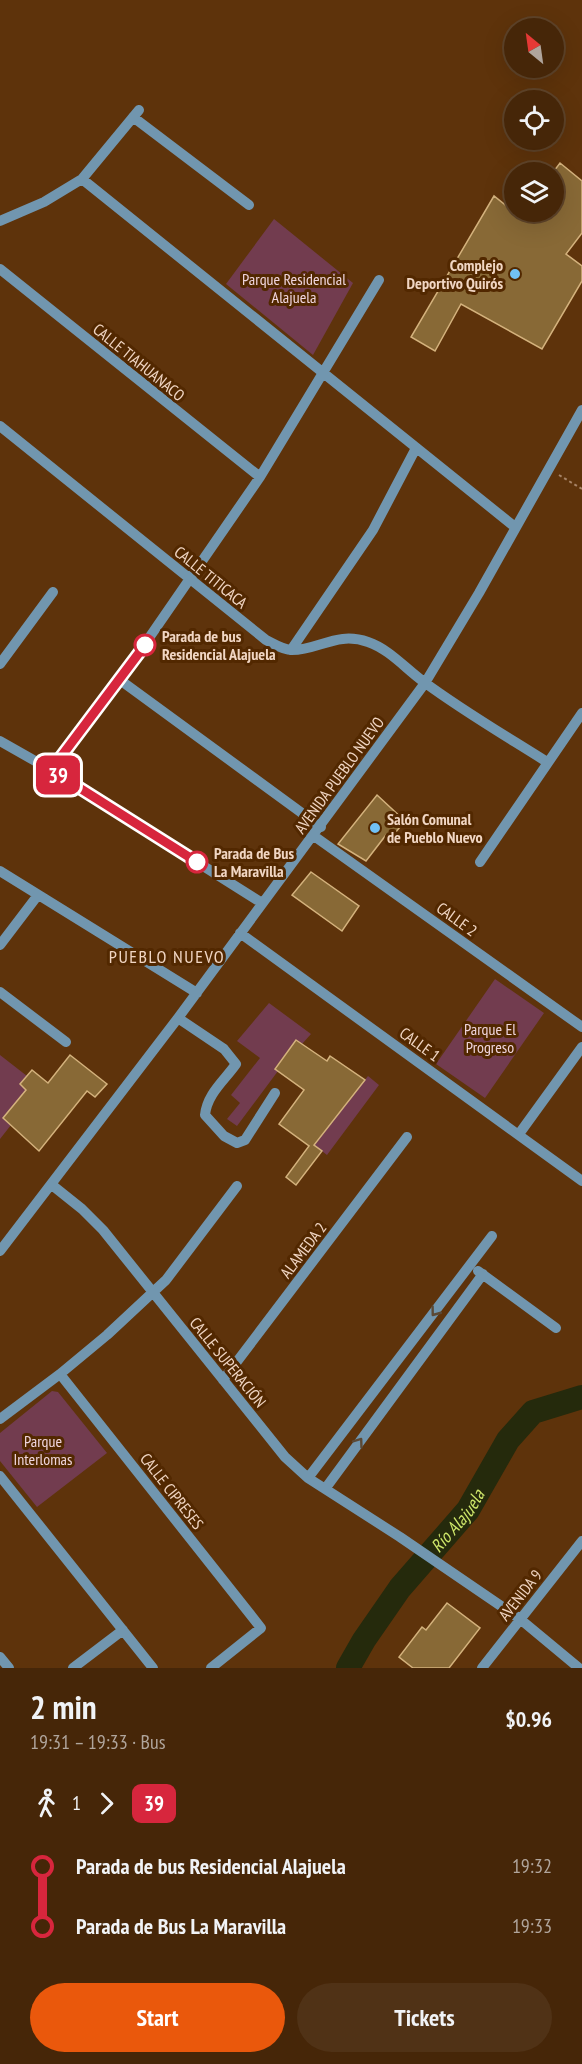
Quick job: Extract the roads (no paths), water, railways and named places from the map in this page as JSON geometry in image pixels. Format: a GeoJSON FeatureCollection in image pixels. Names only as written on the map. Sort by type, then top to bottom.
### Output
{"type":"FeatureCollection","features":[{"type":"Feature","properties":{"kind":"street"},"geometry":{"type":"LineString","coordinates":[[0,220],[44,202],[82,179],[136,113],[249,205]]}},
{"type":"Feature","properties":{"kind":"street"},"geometry":{"type":"LineString","coordinates":[[82,179],[515,526]]}},
{"type":"Feature","properties":{"kind":"street","name":"CALLE TIAHUANACO"},"geometry":{"type":"LineString","coordinates":[[0,269],[260,477]]}},
{"type":"Feature","properties":{"kind":"street"},"geometry":{"type":"LineString","coordinates":[[51,770],[120,680],[260,477],[379,280]]}},
{"type":"Feature","properties":{"kind":"street","name":"AVENIDA PUEBLO NUEVO"},"geometry":{"type":"LineString","coordinates":[[0,1251],[197,993],[425,683],[479,593],[582,410]]}},
{"type":"Feature","properties":{"kind":"street","name":"CALLE TITICACA"},"geometry":{"type":"LineString","coordinates":[[0,426],[266,640],[291,650]]}},
{"type":"Feature","properties":{"kind":"street"},"geometry":{"type":"LineString","coordinates":[[291,650],[373,530],[416,448]]}},
{"type":"Feature","properties":{"kind":"street"},"geometry":{"type":"LineString","coordinates":[[0,664],[53,592]]}},
{"type":"Feature","properties":{"kind":"street"},"geometry":{"type":"LineString","coordinates":[[291,650],[329,640],[349,638],[368,642],[385,652],[425,683],[547,762]]}},
{"type":"Feature","properties":{"kind":"street"},"geometry":{"type":"LineString","coordinates":[[120,680],[317,832]]}},
{"type":"Feature","properties":{"kind":"street"},"geometry":{"type":"LineString","coordinates":[[480,862],[582,713]]}},
{"type":"Feature","properties":{"kind":"street"},"geometry":{"type":"LineString","coordinates":[[0,741],[51,770],[262,903]]}},
{"type":"Feature","properties":{"kind":"street","name":"CALLE 2"},"geometry":{"type":"LineString","coordinates":[[317,832],[582,1027]]}},
{"type":"Feature","properties":{"kind":"street"},"geometry":{"type":"LineString","coordinates":[[0,871],[197,993]]}},
{"type":"Feature","properties":{"kind":"street"},"geometry":{"type":"LineString","coordinates":[[0,945],[38,895]]}},
{"type":"Feature","properties":{"kind":"street","name":"CALLE 1"},"geometry":{"type":"LineString","coordinates":[[240,933],[582,1181]]}},
{"type":"Feature","properties":{"kind":"street"},"geometry":{"type":"LineString","coordinates":[[0,992],[66,1042]]}},
{"type":"Feature","properties":{"kind":"street"},"geometry":{"type":"LineString","coordinates":[[178,1018],[224,1049],[236,1064],[213,1092],[206,1107],[205,1115],[224,1136],[237,1143],[245,1140],[275,1093]]}},
{"type":"Feature","properties":{"kind":"street"},"geometry":{"type":"LineString","coordinates":[[519,1134],[582,1047]]}},
{"type":"Feature","properties":{"kind":"street","name":"ALAMEDA 2"},"geometry":{"type":"LineString","coordinates":[[223,1380],[407,1137]]}},
{"type":"Feature","properties":{"kind":"street","name":"CALLE SUPERACIÓN"},"geometry":{"type":"LineString","coordinates":[[52,1185],[98,1224],[285,1457],[308,1478],[400,1537],[520,1619],[579,1668]]}},
{"type":"Feature","properties":{"kind":"street"},"geometry":{"type":"LineString","coordinates":[[0,1419],[107,1335],[166,1280],[237,1186]]}},
{"type":"Feature","properties":{"kind":"street"},"geometry":{"type":"LineString","coordinates":[[308,1478],[492,1236]]}},
{"type":"Feature","properties":{"kind":"street"},"geometry":{"type":"LineString","coordinates":[[471,1265],[556,1328]]}},
{"type":"Feature","properties":{"kind":"street"},"geometry":{"type":"LineString","coordinates":[[324,1489],[483,1274]]}},
{"type":"Feature","properties":{"kind":"street","name":"CALLE CIPRESES"},"geometry":{"type":"LineString","coordinates":[[60,1374],[261,1628],[211,1668]]}},
{"type":"Feature","properties":{"kind":"street"},"geometry":{"type":"LineString","coordinates":[[0,1476],[153,1668]]}},
{"type":"Feature","properties":{"kind":"street","name":"AVENIDA 9"},"geometry":{"type":"LineString","coordinates":[[482,1668],[582,1541]]}},
{"type":"Feature","properties":{"kind":"street"},"geometry":{"type":"LineString","coordinates":[[74,1668],[123,1630]]}},
{"type":"Feature","properties":{"kind":"street"},"geometry":{"type":"LineString","coordinates":[[0,1657],[9,1668]]}},
{"type":"Feature","properties":{"kind":"waterway","name":"Río Alajuela"},"geometry":{"type":"LineString","coordinates":[[348,1668],[364,1640],[400,1588],[468,1510],[508,1440],[533,1412],[582,1397]]}},
{"type":"Feature","properties":{"kind":"place","name":"Complejo Deportivo Quirós"},"geometry":{"type":"Point","coordinates":[515,274]}},
{"type":"Feature","properties":{"kind":"place","name":"Parada de bus Residencial Alajuela"},"geometry":{"type":"Point","coordinates":[145,645]}},
{"type":"Feature","properties":{"kind":"place","name":"Salón Comunal de Pueblo Nuevo"},"geometry":{"type":"Point","coordinates":[375,828]}},
{"type":"Feature","properties":{"kind":"place","name":"Parada de Bus La Maravilla"},"geometry":{"type":"Point","coordinates":[197,862]}},
{"type":"Feature","properties":{"kind":"district","name":"PUEBLO NUEVO"},"geometry":{"type":"Point","coordinates":[167,956]}},
{"type":"Feature","properties":{"kind":"park label","name":"Parque Residencial Alajuela"},"geometry":{"type":"Point","coordinates":[294,288]}},
{"type":"Feature","properties":{"kind":"park label","name":"Parque El Progreso"},"geometry":{"type":"Point","coordinates":[490,1038]}},
{"type":"Feature","properties":{"kind":"park label","name":"Parque Interlomas"},"geometry":{"type":"Point","coordinates":[43,1450]}}]}
